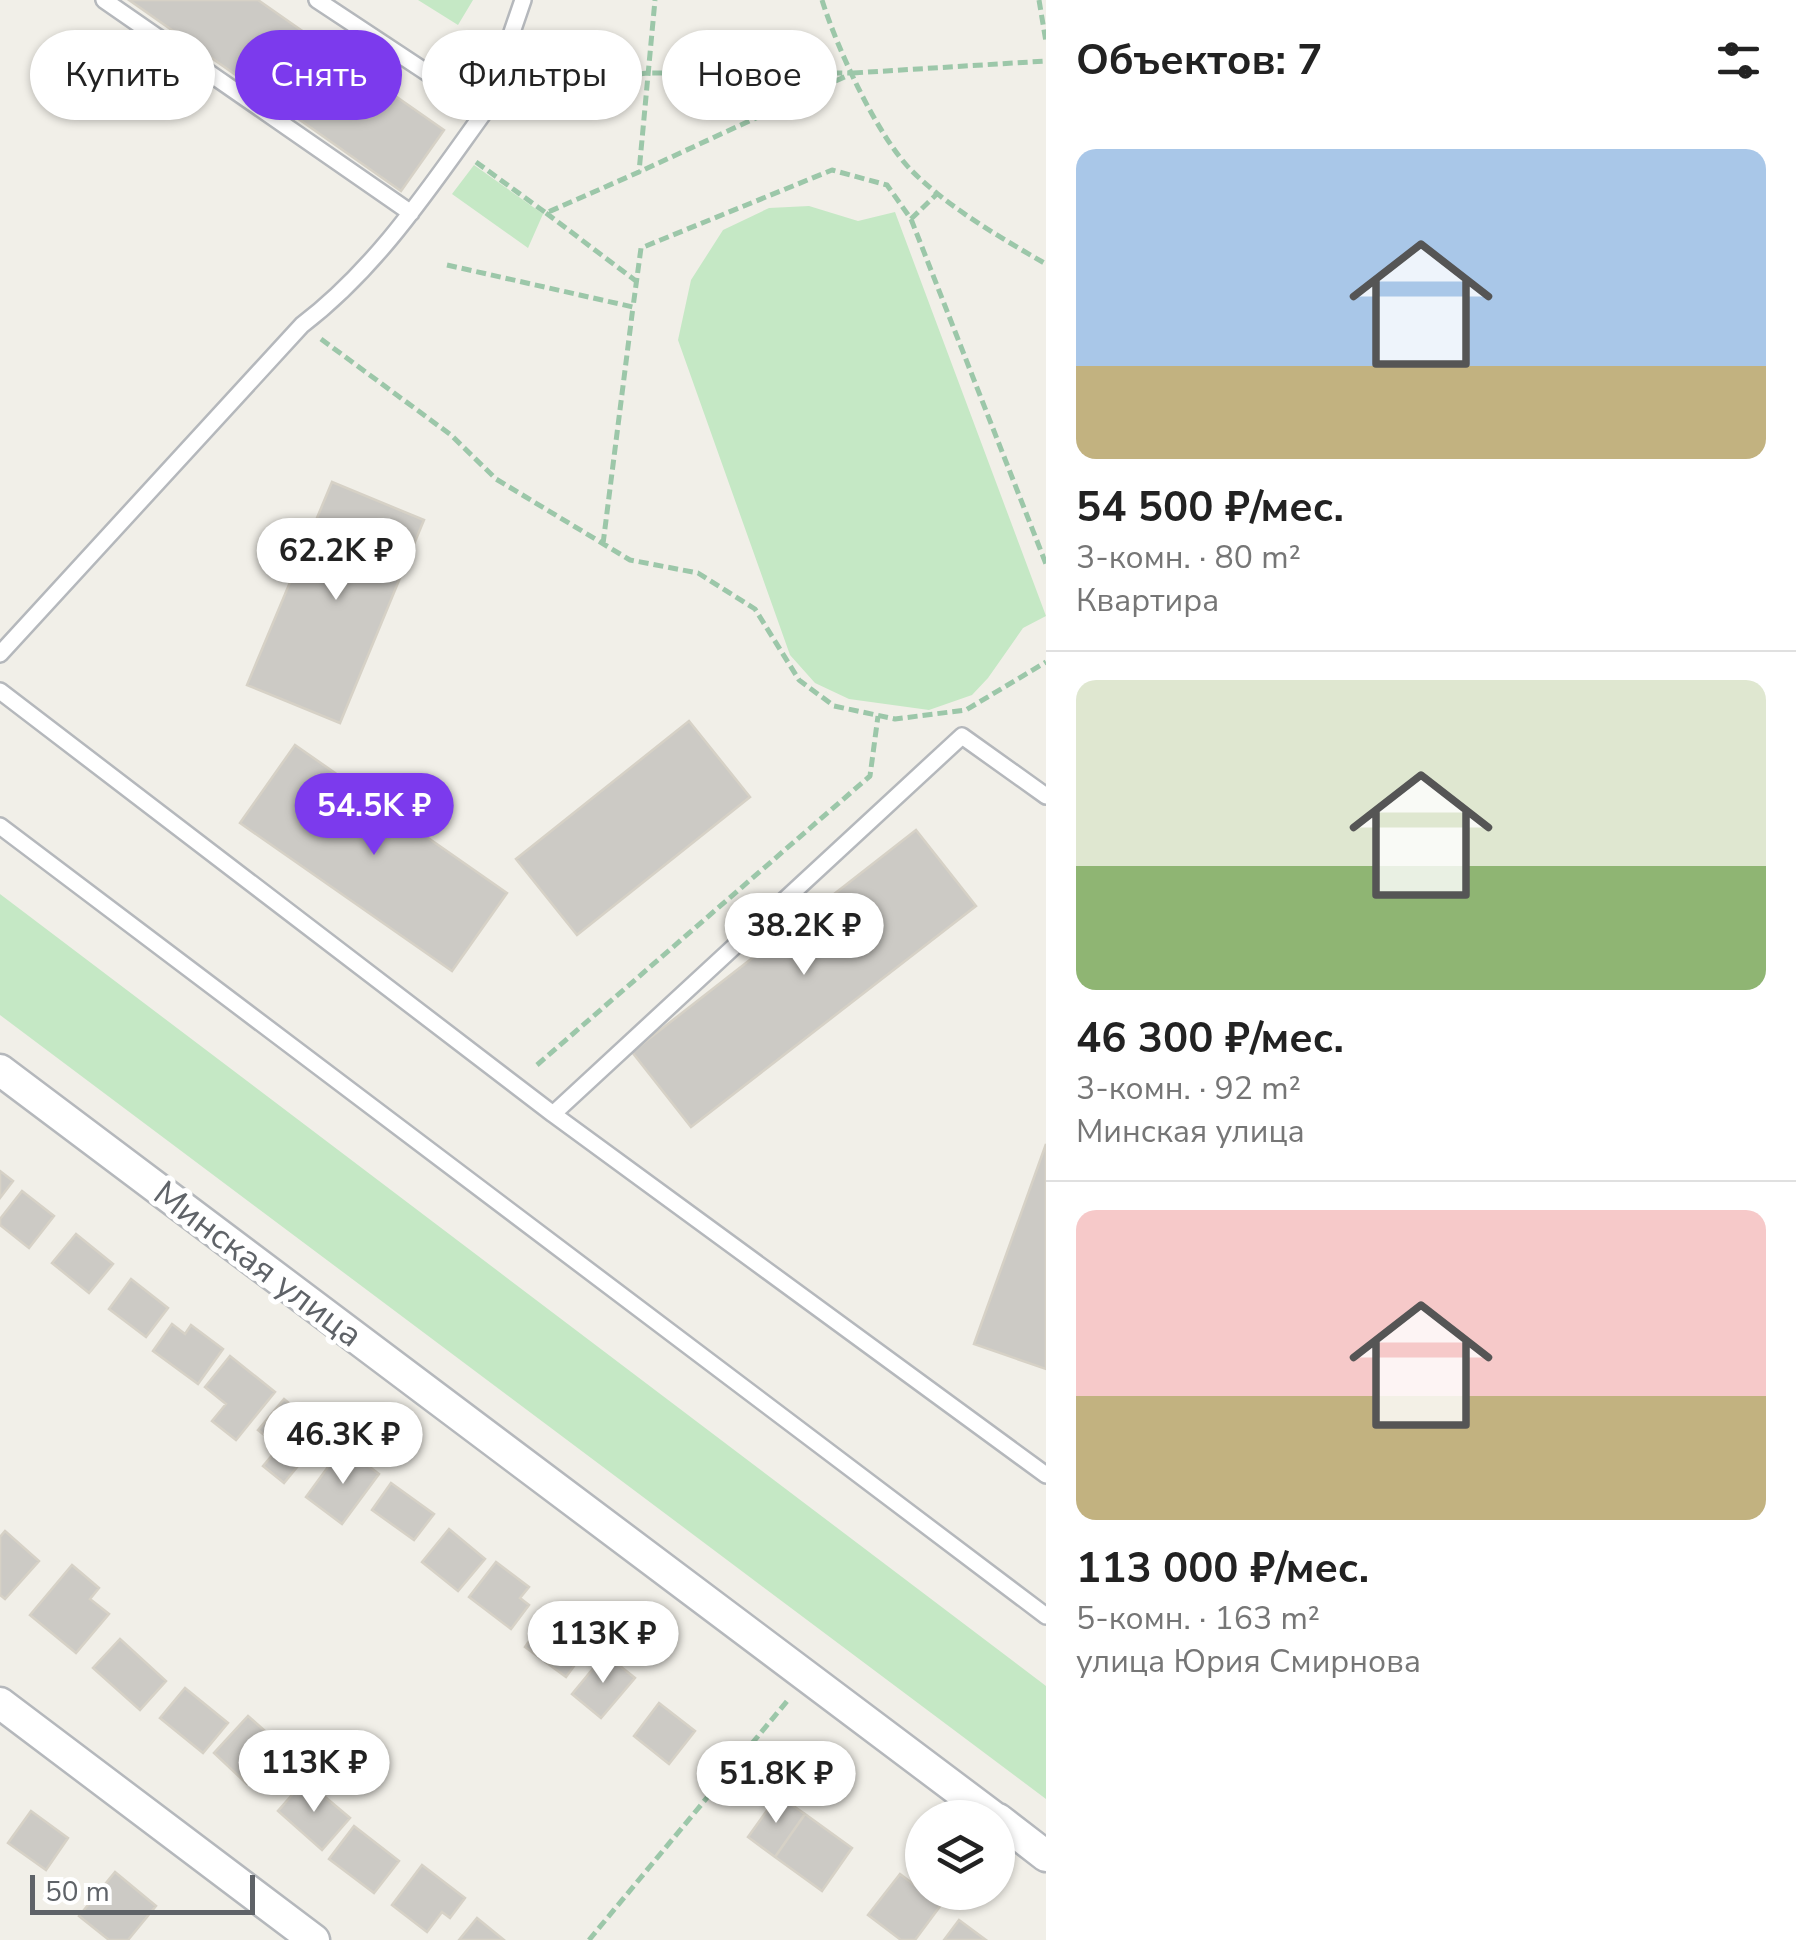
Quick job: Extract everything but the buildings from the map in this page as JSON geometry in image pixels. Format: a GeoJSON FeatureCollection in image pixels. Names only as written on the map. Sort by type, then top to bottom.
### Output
{"type":"FeatureCollection","features":[{"type":"Feature","properties":{"kind":"street","name":"Минская улица"},"geometry":{"type":"LineString","coordinates":[[0,1070],[972,1800]]}},
{"type":"Feature","properties":{"kind":"street"},"geometry":{"type":"LineString","coordinates":[[0,1703],[314,1940]]}},
{"type":"Feature","properties":{"kind":"street","name":"Минская улица"},"geometry":{"type":"LineString","coordinates":[[1015,1832],[1046,1856]]}},
{"type":"Feature","properties":{"kind":"lane"},"geometry":{"type":"LineString","coordinates":[[104,0],[410,213]]}},
{"type":"Feature","properties":{"kind":"lane"},"geometry":{"type":"LineString","coordinates":[[317,0],[422,69]]}},
{"type":"Feature","properties":{"kind":"lane"},"geometry":{"type":"LineString","coordinates":[[513,30],[523,0]]}},
{"type":"Feature","properties":{"kind":"lane"},"geometry":{"type":"LineString","coordinates":[[0,654],[302,325],[330,304],[384,248],[478,120]]}},
{"type":"Feature","properties":{"kind":"lane"},"geometry":{"type":"LineString","coordinates":[[0,692],[553,1114],[1046,1475]]}},
{"type":"Feature","properties":{"kind":"lane"},"geometry":{"type":"LineString","coordinates":[[553,1114],[962,736],[1046,796]]}},
{"type":"Feature","properties":{"kind":"lane"},"geometry":{"type":"LineString","coordinates":[[0,826],[1046,1616]]}},
{"type":"Feature","properties":{"kind":"path"},"geometry":{"type":"LineString","coordinates":[[639,172],[655,0]]}},
{"type":"Feature","properties":{"kind":"path"},"geometry":{"type":"LineString","coordinates":[[822,0],[877,121],[911,170],[1046,264]]}},
{"type":"Feature","properties":{"kind":"path"},"geometry":{"type":"LineString","coordinates":[[1038,0],[1046,42]]}},
{"type":"Feature","properties":{"kind":"path"},"geometry":{"type":"LineString","coordinates":[[642,74],[853,73],[1046,61]]}},
{"type":"Feature","properties":{"kind":"path"},"geometry":{"type":"LineString","coordinates":[[546,213],[853,73]]}},
{"type":"Feature","properties":{"kind":"path"},"geometry":{"type":"LineString","coordinates":[[457,149],[636,282]]}},
{"type":"Feature","properties":{"kind":"path"},"geometry":{"type":"LineString","coordinates":[[603,544],[641,248],[832,170],[887,185],[911,219],[1046,564]]}},
{"type":"Feature","properties":{"kind":"path"},"geometry":{"type":"LineString","coordinates":[[911,219],[939,192]]}},
{"type":"Feature","properties":{"kind":"path"},"geometry":{"type":"LineString","coordinates":[[447,265],[633,307]]}},
{"type":"Feature","properties":{"kind":"path"},"geometry":{"type":"LineString","coordinates":[[302,325],[451,435],[496,479],[630,560],[698,573],[756,609],[799,680],[834,706],[894,719],[966,710],[1046,662]]}},
{"type":"Feature","properties":{"kind":"path"},"geometry":{"type":"LineString","coordinates":[[537,1065],[870,776],[878,716]]}},
{"type":"Feature","properties":{"kind":"path"},"geometry":{"type":"LineString","coordinates":[[589,1940],[793,1694]]}},
{"type":"Feature","properties":{"kind":"green space"},"geometry":{"type":"Polygon","coordinates":[[[418,0],[473,0],[458,25],[418,0]]]}},
{"type":"Feature","properties":{"kind":"green space"},"geometry":{"type":"Polygon","coordinates":[[[474,165],[543,214],[528,248],[452,194],[474,165]]]}},
{"type":"Feature","properties":{"kind":"green space"},"geometry":{"type":"Polygon","coordinates":[[[809,206],[858,221],[895,212],[1046,616],[1023,628],[972,695],[929,710],[849,699],[815,683],[790,655],[678,340],[691,280],[723,230],[769,208],[809,206]]]}},
{"type":"Feature","properties":{"kind":"green space"},"geometry":{"type":"Polygon","coordinates":[[[0,894],[1046,1686],[1046,1799],[0,1015],[0,894]]]}}]}
